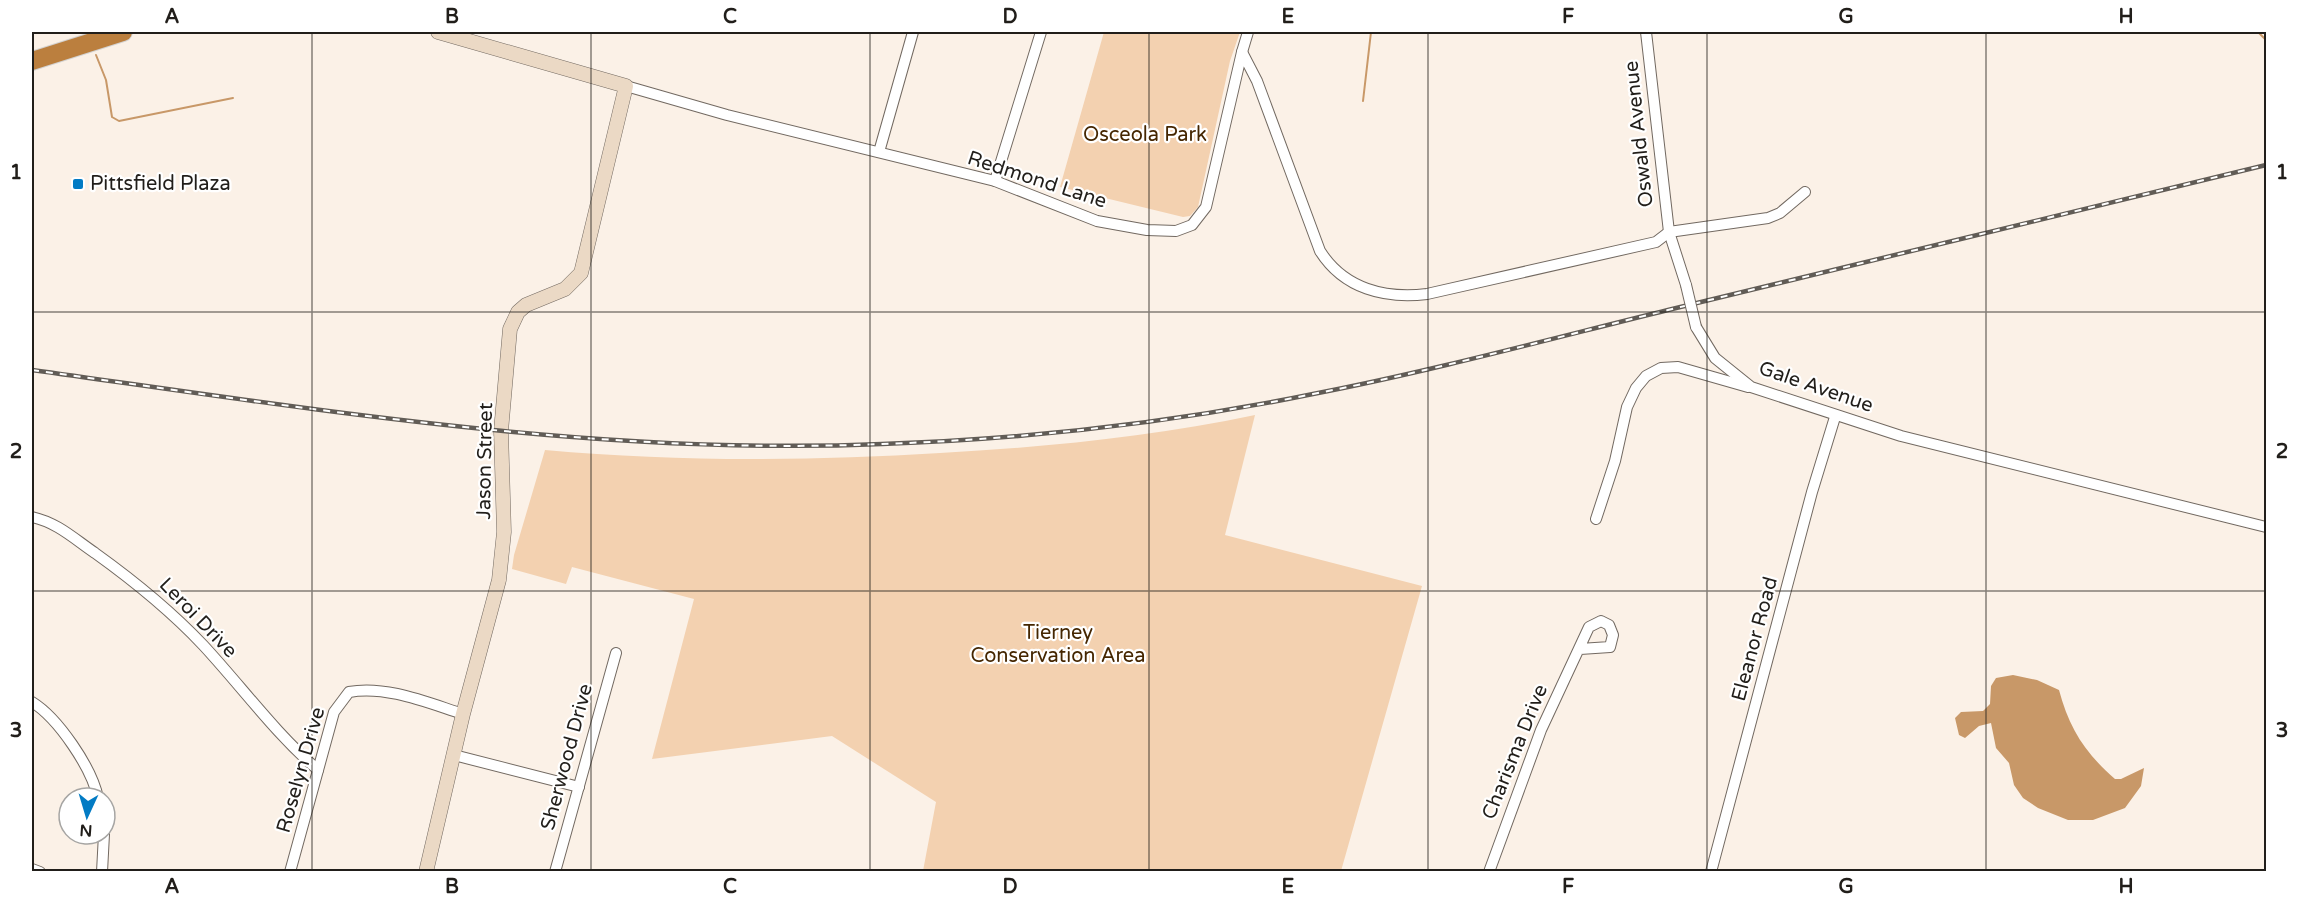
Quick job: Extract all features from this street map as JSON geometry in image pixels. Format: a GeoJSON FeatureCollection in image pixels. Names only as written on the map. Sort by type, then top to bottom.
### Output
{"type":"FeatureCollection","features":[{"type":"Feature","properties":{"kind":"highway"},"geometry":{"type":"LineString","coordinates":[[32,61],[123,32]]}},
{"type":"Feature","properties":{"kind":"street"},"geometry":{"type":"LineString","coordinates":[[438,32],[626,87]]}},
{"type":"Feature","properties":{"kind":"street"},"geometry":{"type":"LineString","coordinates":[[879,152],[913,32]]}},
{"type":"Feature","properties":{"kind":"street"},"geometry":{"type":"LineString","coordinates":[[995,181],[1041,32]]}},
{"type":"Feature","properties":{"kind":"street","name":"Redmond Lane"},"geometry":{"type":"LineString","coordinates":[[626,87],[995,181],[1097,221],[1164,231],[1192,225],[1207,202],[1248,32]]}},
{"type":"Feature","properties":{"kind":"street","name":"Oswald Avenue"},"geometry":{"type":"LineString","coordinates":[[1646,32],[1669,232]]}},
{"type":"Feature","properties":{"kind":"street"},"geometry":{"type":"LineString","coordinates":[[1242,52],[1260,87],[1320,251],[1335,269],[1360,286],[1383,294],[1408,296],[1449,289],[1656,243],[1669,232],[1768,218],[1780,213],[1805,192]]}},
{"type":"Feature","properties":{"kind":"street","name":"Jason Street"},"geometry":{"type":"LineString","coordinates":[[426,872],[463,714],[481,655],[503,555],[501,431],[510,329],[518,312],[526,305],[566,290],[581,273],[626,87]]}},
{"type":"Feature","properties":{"kind":"street","name":"Gale Avenue"},"geometry":{"type":"LineString","coordinates":[[1669,232],[1686,285],[1696,327],[1715,358],[1751,387],[1835,417],[1959,452],[2266,527]]}},
{"type":"Feature","properties":{"kind":"street"},"geometry":{"type":"LineString","coordinates":[[1596,519],[1615,461],[1627,407],[1636,388],[1646,376],[1661,368],[1678,367],[1714,380],[1751,387]]}},
{"type":"Feature","properties":{"kind":"street","name":"Eleanor Road"},"geometry":{"type":"LineString","coordinates":[[1711,872],[1812,492],[1835,417]]}},
{"type":"Feature","properties":{"kind":"street","name":"Leroi Drive"},"geometry":{"type":"LineString","coordinates":[[32,517],[63,529],[137,582],[204,647],[285,742],[318,770]]}},
{"type":"Feature","properties":{"kind":"street","name":"Charisma Drive"},"geometry":{"type":"LineString","coordinates":[[1489,872],[1541,730],[1580,649]]}},
{"type":"Feature","properties":{"kind":"street","name":"Sherwood Drive"},"geometry":{"type":"LineString","coordinates":[[555,872],[616,653]]}},
{"type":"Feature","properties":{"kind":"street","name":"Roselyn Drive"},"geometry":{"type":"LineString","coordinates":[[290,872],[334,712],[349,692],[364,689],[384,692],[463,714]]}},
{"type":"Feature","properties":{"kind":"street"},"geometry":{"type":"LineString","coordinates":[[32,702],[62,731],[82,761],[93,786]]}},
{"type":"Feature","properties":{"kind":"street"},"geometry":{"type":"LineString","coordinates":[[454,755],[579,787]]}},
{"type":"Feature","properties":{"kind":"street"},"geometry":{"type":"LineString","coordinates":[[102,872],[103,846]]}},
{"type":"Feature","properties":{"kind":"street"},"geometry":{"type":"LineString","coordinates":[[32,869],[40,872]]}},
{"type":"Feature","properties":{"kind":"green space","name":"Osceola Park"},"geometry":{"type":"Polygon","coordinates":[[[1104,32],[1240,32],[1230,61],[1198,207],[1190,216],[1183,217],[1060,187],[1104,32]]]}},
{"type":"Feature","properties":{"kind":"green space","name":"Tierney Conservation Area"},"geometry":{"type":"Polygon","coordinates":[[[1255,415],[1225,535],[1422,586],[1341,871],[923,871],[936,802],[832,736],[652,759],[694,599],[572,567],[566,584],[512,569],[514,555],[545,450],[644,457],[742,459],[891,456],[1019,448],[1098,440],[1255,415]]]}},
{"type":"Feature","properties":{"kind":"shaded area"},"geometry":{"type":"Polygon","coordinates":[[[2013,675],[2037,680],[2059,690],[2073,728],[2095,759],[2115,779],[2121,779],[2144,768],[2141,786],[2125,808],[2093,820],[2068,820],[2038,808],[2023,798],[2014,785],[2009,763],[1996,748],[1991,723],[1979,726],[1965,738],[1959,735],[1955,718],[1961,712],[1983,711],[1990,704],[1991,686],[1996,678],[2013,675]]]}},
{"type":"Feature","properties":{"kind":"waterway"},"geometry":{"type":"LineString","coordinates":[[1363,101],[1371,32]]}},
{"type":"Feature","properties":{"kind":"waterway"},"geometry":{"type":"LineString","coordinates":[[2258,32],[2266,40]]}},
{"type":"Feature","properties":{"kind":"waterway"},"geometry":{"type":"LineString","coordinates":[[96,55],[106,80],[112,117],[119,121],[233,98]]}},
{"type":"Feature","properties":{"kind":"railway"},"geometry":{"type":"LineString","coordinates":[[32,370],[349,414],[562,436],[668,443],[775,446],[882,444],[1045,434],[1206,413],[1402,375],[2266,165]]}},
{"type":"Feature","properties":{"kind":"place","name":"Pittsfield Plaza"},"geometry":{"type":"Point","coordinates":[78,184]}}]}
